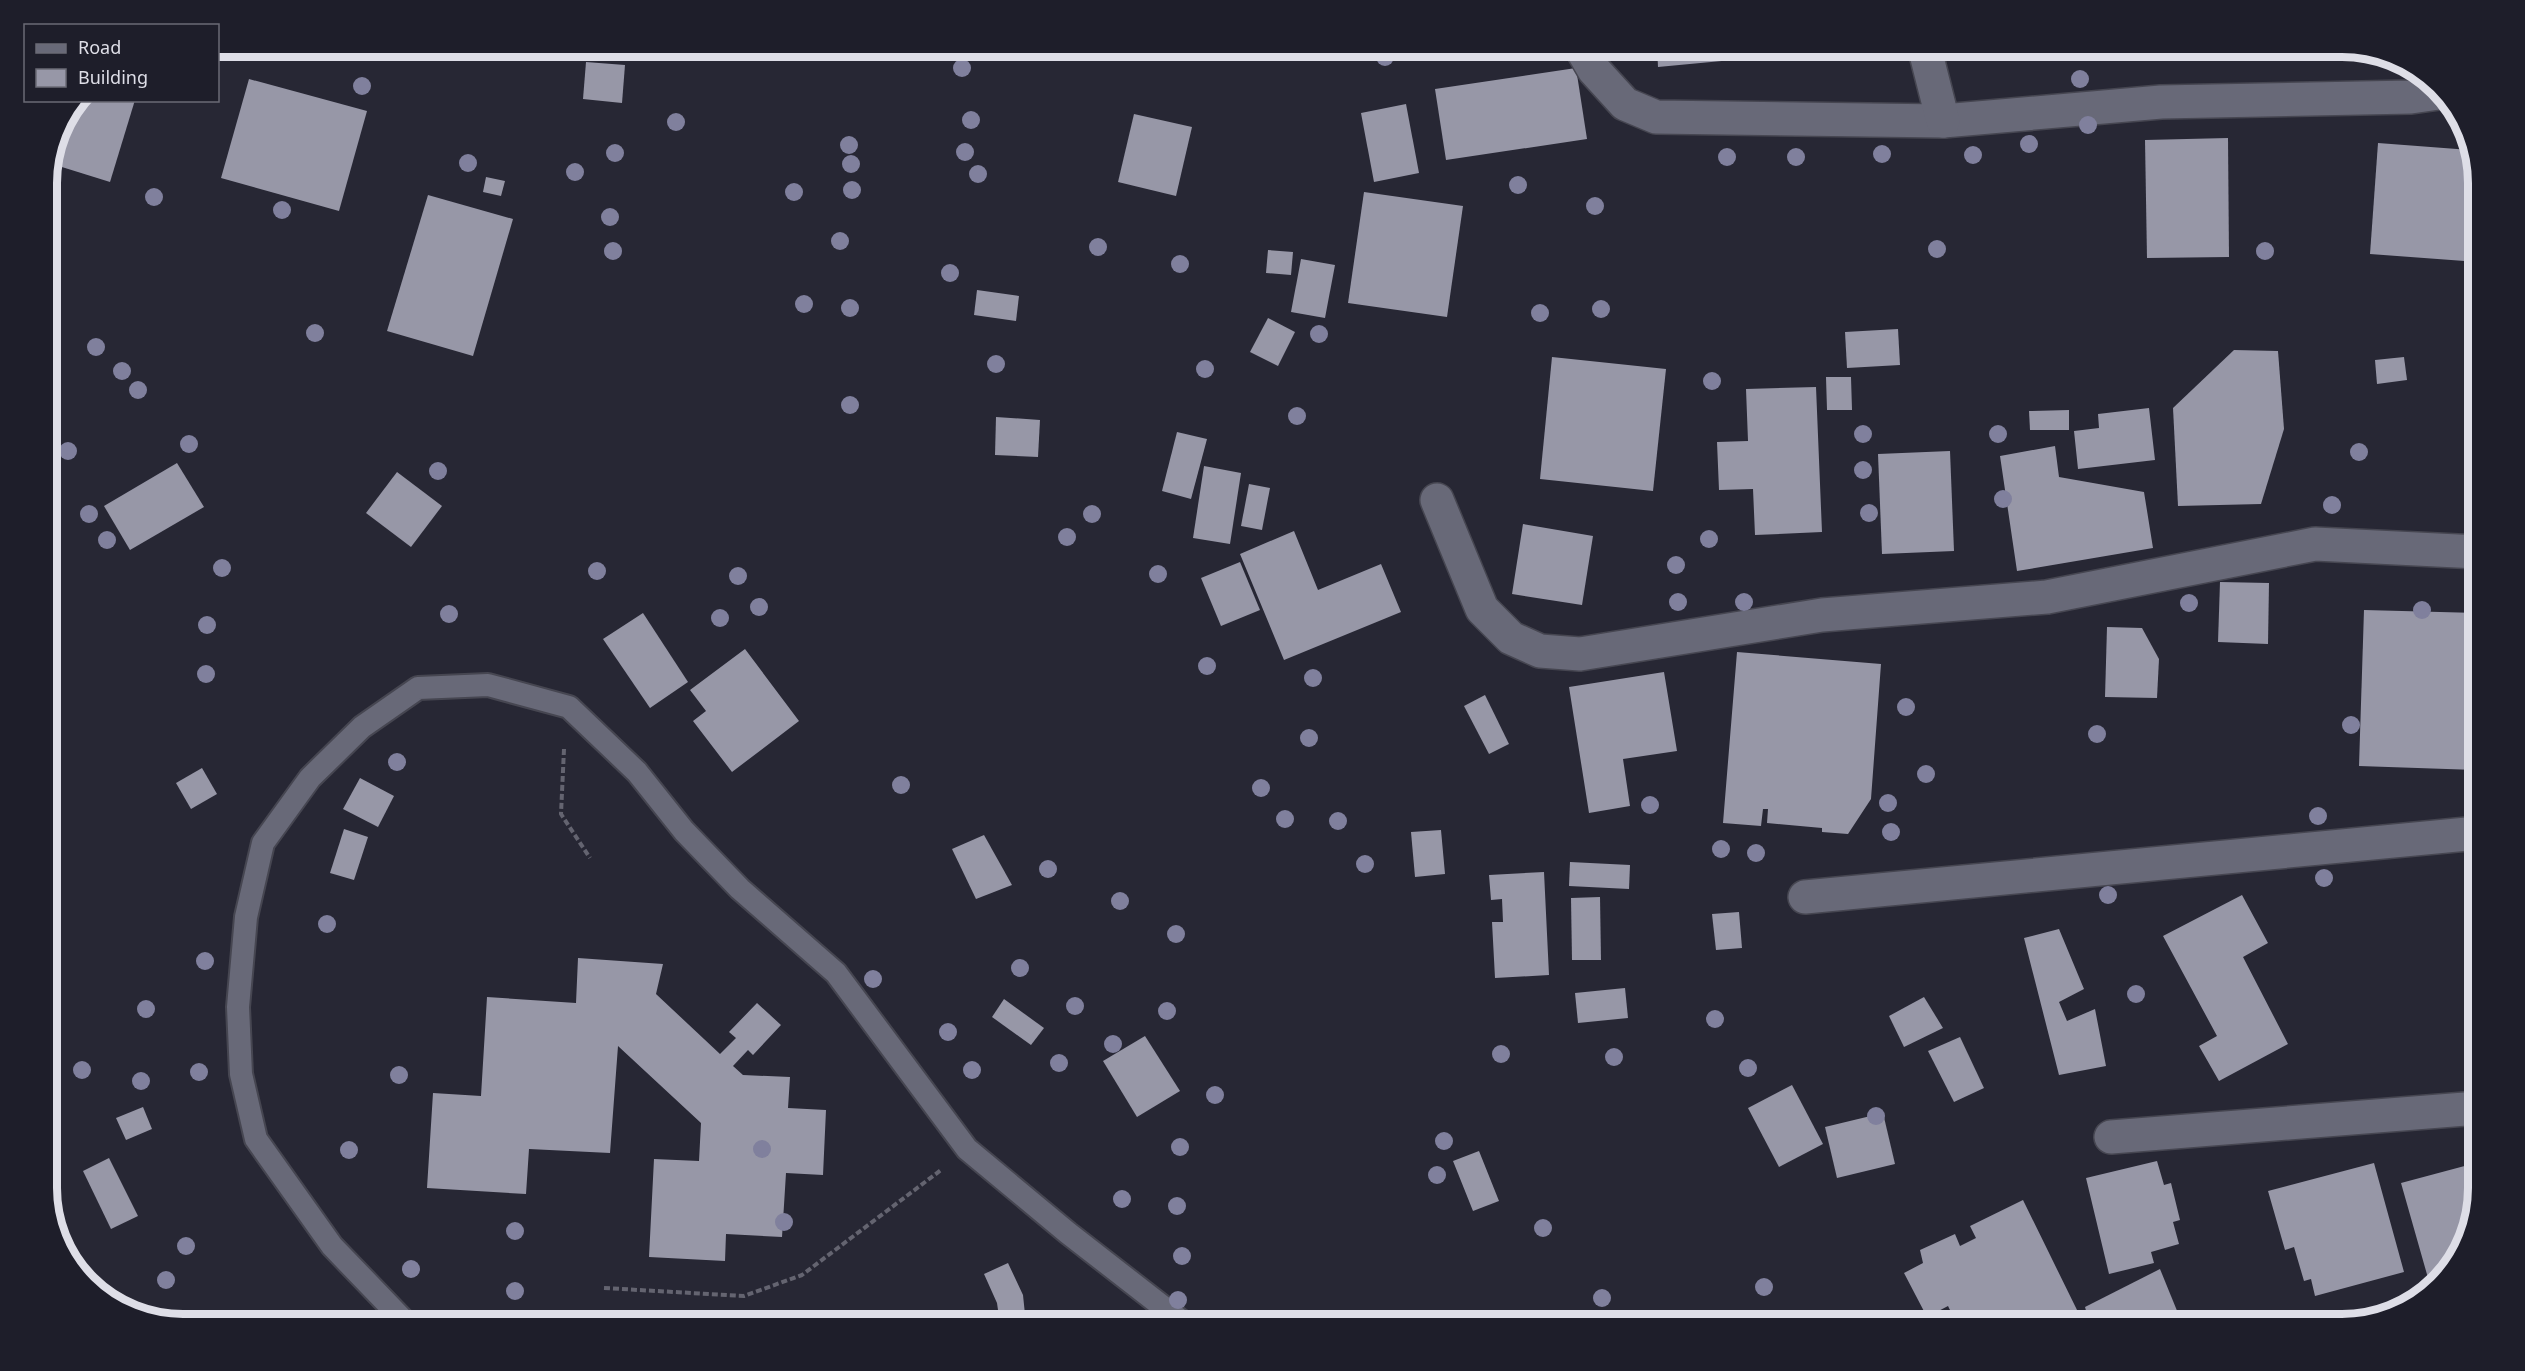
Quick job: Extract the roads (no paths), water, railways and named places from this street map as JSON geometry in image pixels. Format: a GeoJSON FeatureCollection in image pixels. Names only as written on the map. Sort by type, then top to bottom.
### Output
{"type":"FeatureCollection","features":[{"type":"Feature","properties":{"kind":"street"},"geometry":{"type":"LineString","coordinates":[[1586,57],[1594,70],[1625,104],[1656,117],[1943,121],[2161,102],[2411,97],[2431,94]]}},
{"type":"Feature","properties":{"kind":"street"},"geometry":{"type":"LineString","coordinates":[[1927,57],[1943,121]]}},
{"type":"Feature","properties":{"kind":"street"},"geometry":{"type":"LineString","coordinates":[[1437,500],[1482,609],[1511,638],[1540,651],[1581,654],[1822,615],[2047,597],[2315,544],[2468,552]]}},
{"type":"Feature","properties":{"kind":"street"},"geometry":{"type":"LineString","coordinates":[[1805,897],[2468,834]]}},
{"type":"Feature","properties":{"kind":"street"},"geometry":{"type":"LineString","coordinates":[[2111,1137],[2468,1109]]}},
{"type":"Feature","properties":{"kind":"lane"},"geometry":{"type":"LineString","coordinates":[[398,1314],[332,1246],[256,1139],[241,1074],[238,1007],[246,917],[263,843],[310,778],[362,727],[418,688],[488,685],[569,707],[637,772],[684,831],[740,889],[836,973],[968,1149],[1068,1233],[1172,1314]]}}]}
